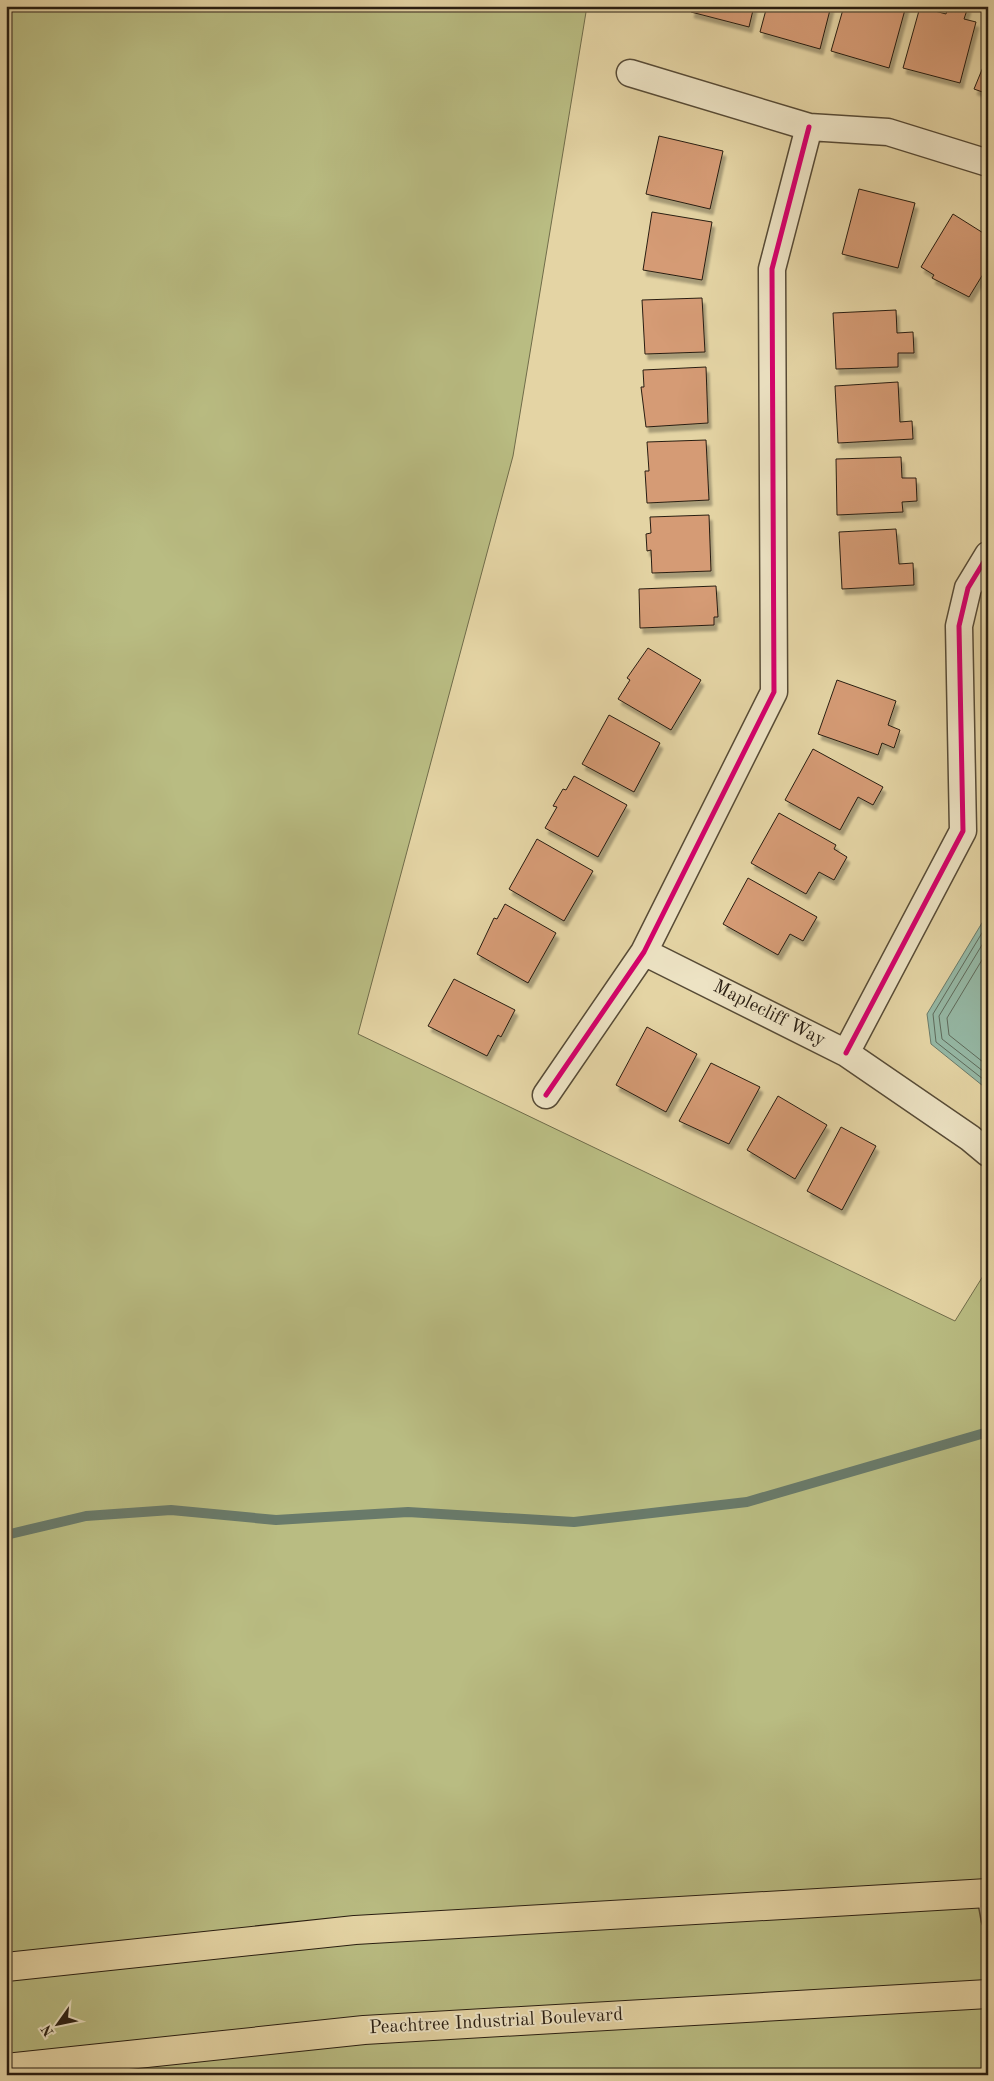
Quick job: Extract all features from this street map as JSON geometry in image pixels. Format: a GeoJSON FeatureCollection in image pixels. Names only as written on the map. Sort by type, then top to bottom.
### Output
{"type":"FeatureCollection","features":[{"type":"Feature","properties":{"kind":"main road"},"geometry":{"type":"LineString","coordinates":[[6,1967],[355,1930],[985,1893]]}},
{"type":"Feature","properties":{"kind":"main road","name":"Peachtree Industrial Boulevard"},"geometry":{"type":"LineString","coordinates":[[6,2068],[364,2030],[988,1994]]}},
{"type":"Feature","properties":{"kind":"street"},"geometry":{"type":"LineString","coordinates":[[630,73],[809,127],[888,132],[988,163]]}},
{"type":"Feature","properties":{"kind":"street"},"geometry":{"type":"LineString","coordinates":[[546,1094],[644,952],[774,692],[772,269],[809,127]]}},
{"type":"Feature","properties":{"kind":"street"},"geometry":{"type":"LineString","coordinates":[[846,1053],[963,831],[959,626],[968,588],[988,555]]}},
{"type":"Feature","properties":{"kind":"street","name":"Maplecliff Way"},"geometry":{"type":"LineString","coordinates":[[644,952],[846,1053],[970,1138],[988,1153]]}},
{"type":"Feature","properties":{"kind":"lane"},"geometry":{"type":"LineString","coordinates":[[985,1893],[988,1921]]}},
{"type":"Feature","properties":{"kind":"green space"},"geometry":{"type":"Polygon","coordinates":[[[6,6],[587,6],[513,456],[358,1034],[955,1321],[988,1268],[988,2075],[6,2075],[6,6]]]}},
{"type":"Feature","properties":{"kind":"water"},"geometry":{"type":"Polygon","coordinates":[[[988,913],[988,1090],[931,1044],[927,1014],[988,913]]]}},
{"type":"Feature","properties":{"kind":"building"},"geometry":{"type":"Polygon","coordinates":[[[693,6],[754,6],[749,27],[691,12],[693,6]]]}},
{"type":"Feature","properties":{"kind":"building"},"geometry":{"type":"Polygon","coordinates":[[[767,6],[831,6],[820,49],[760,32],[767,6]]]}},
{"type":"Feature","properties":{"kind":"building"},"geometry":{"type":"Polygon","coordinates":[[[844,6],[906,6],[889,68],[831,51],[844,6]]]}},
{"type":"Feature","properties":{"kind":"building"},"geometry":{"type":"Polygon","coordinates":[[[948,6],[968,7],[964,19],[976,22],[960,83],[903,68],[920,7],[946,14],[948,6]]]}},
{"type":"Feature","properties":{"kind":"building"},"geometry":{"type":"Polygon","coordinates":[[[988,55],[988,94],[974,89],[988,55]]]}},
{"type":"Feature","properties":{"kind":"building"},"geometry":{"type":"Polygon","coordinates":[[[659,136],[723,151],[710,209],[646,194],[659,136]]]}},
{"type":"Feature","properties":{"kind":"building"},"geometry":{"type":"Polygon","coordinates":[[[859,189],[915,203],[898,268],[842,254],[859,189]]]}},
{"type":"Feature","properties":{"kind":"building"},"geometry":{"type":"Polygon","coordinates":[[[652,212],[712,222],[702,280],[643,270],[652,212]]]}},
{"type":"Feature","properties":{"kind":"building"},"geometry":{"type":"Polygon","coordinates":[[[953,214],[988,236],[988,266],[969,297],[932,278],[934,275],[921,267],[953,214]]]}},
{"type":"Feature","properties":{"kind":"building"},"geometry":{"type":"Polygon","coordinates":[[[702,298],[705,352],[645,354],[642,300],[702,298]]]}},
{"type":"Feature","properties":{"kind":"building"},"geometry":{"type":"Polygon","coordinates":[[[896,310],[897,333],[913,332],[914,353],[898,353],[898,367],[836,369],[833,313],[896,310]]]}},
{"type":"Feature","properties":{"kind":"building"},"geometry":{"type":"Polygon","coordinates":[[[706,367],[708,423],[646,427],[641,387],[644,387],[643,370],[706,367]]]}},
{"type":"Feature","properties":{"kind":"building"},"geometry":{"type":"Polygon","coordinates":[[[898,382],[900,422],[912,421],[913,439],[838,443],[835,386],[898,382]]]}},
{"type":"Feature","properties":{"kind":"building"},"geometry":{"type":"Polygon","coordinates":[[[706,440],[709,500],[647,503],[645,471],[649,471],[647,442],[706,440]]]}},
{"type":"Feature","properties":{"kind":"building"},"geometry":{"type":"Polygon","coordinates":[[[901,457],[902,478],[916,478],[917,501],[902,502],[903,512],[837,515],[836,459],[901,457]]]}},
{"type":"Feature","properties":{"kind":"building"},"geometry":{"type":"Polygon","coordinates":[[[709,515],[711,571],[652,573],[651,550],[647,551],[646,534],[651,533],[650,517],[709,515]]]}},
{"type":"Feature","properties":{"kind":"building"},"geometry":{"type":"Polygon","coordinates":[[[896,529],[899,564],[913,563],[914,585],[842,589],[839,532],[896,529]]]}},
{"type":"Feature","properties":{"kind":"building"},"geometry":{"type":"Polygon","coordinates":[[[716,586],[718,617],[714,617],[714,625],[640,628],[639,589],[716,586]]]}},
{"type":"Feature","properties":{"kind":"building"},"geometry":{"type":"Polygon","coordinates":[[[648,648],[701,680],[671,730],[618,699],[630,680],[627,678],[648,648]]]}},
{"type":"Feature","properties":{"kind":"building"},"geometry":{"type":"Polygon","coordinates":[[[837,680],[896,701],[888,725],[900,730],[894,748],[882,743],[878,755],[818,734],[837,680]]]}},
{"type":"Feature","properties":{"kind":"building"},"geometry":{"type":"Polygon","coordinates":[[[609,715],[660,743],[634,792],[582,764],[609,715]]]}},
{"type":"Feature","properties":{"kind":"building"},"geometry":{"type":"Polygon","coordinates":[[[813,749],[883,787],[873,805],[858,797],[840,830],[785,800],[813,749]]]}},
{"type":"Feature","properties":{"kind":"building"},"geometry":{"type":"Polygon","coordinates":[[[574,776],[627,805],[598,857],[545,828],[557,807],[553,806],[563,789],[566,790],[574,776]]]}},
{"type":"Feature","properties":{"kind":"building"},"geometry":{"type":"Polygon","coordinates":[[[779,813],[836,845],[834,849],[847,857],[834,880],[819,872],[806,894],[751,863],[779,813]]]}},
{"type":"Feature","properties":{"kind":"building"},"geometry":{"type":"Polygon","coordinates":[[[537,839],[593,871],[564,921],[509,889],[537,839]]]}},
{"type":"Feature","properties":{"kind":"building"},"geometry":{"type":"Polygon","coordinates":[[[748,878],[817,917],[803,941],[790,934],[778,955],[723,924],[748,878]]]}},
{"type":"Feature","properties":{"kind":"building"},"geometry":{"type":"Polygon","coordinates":[[[505,904],[556,933],[528,983],[477,954],[494,918],[497,919],[505,904]]]}},
{"type":"Feature","properties":{"kind":"building"},"geometry":{"type":"Polygon","coordinates":[[[454,979],[515,1010],[501,1037],[498,1035],[487,1056],[428,1026],[454,979]]]}},
{"type":"Feature","properties":{"kind":"building"},"geometry":{"type":"Polygon","coordinates":[[[647,1027],[697,1054],[666,1112],[616,1085],[647,1027]]]}},
{"type":"Feature","properties":{"kind":"building"},"geometry":{"type":"Polygon","coordinates":[[[711,1063],[760,1087],[729,1144],[679,1121],[711,1063]]]}},
{"type":"Feature","properties":{"kind":"building"},"geometry":{"type":"Polygon","coordinates":[[[778,1096],[827,1125],[795,1179],[747,1150],[778,1096]]]}},
{"type":"Feature","properties":{"kind":"building"},"geometry":{"type":"Polygon","coordinates":[[[841,1127],[876,1146],[842,1210],[807,1191],[841,1127]]]}},
{"type":"Feature","properties":{"kind":"waterway"},"geometry":{"type":"LineString","coordinates":[[6,1535],[86,1516],[171,1510],[276,1520],[408,1512],[574,1522],[747,1502],[988,1432]]}},
{"type":"Feature","properties":{"kind":"cycle path"},"geometry":{"type":"LineString","coordinates":[[546,1095],[644,952],[774,692],[772,269],[809,127]]}},
{"type":"Feature","properties":{"kind":"cycle path"},"geometry":{"type":"LineString","coordinates":[[846,1053],[963,831],[959,626],[968,588],[988,555]]}}]}
